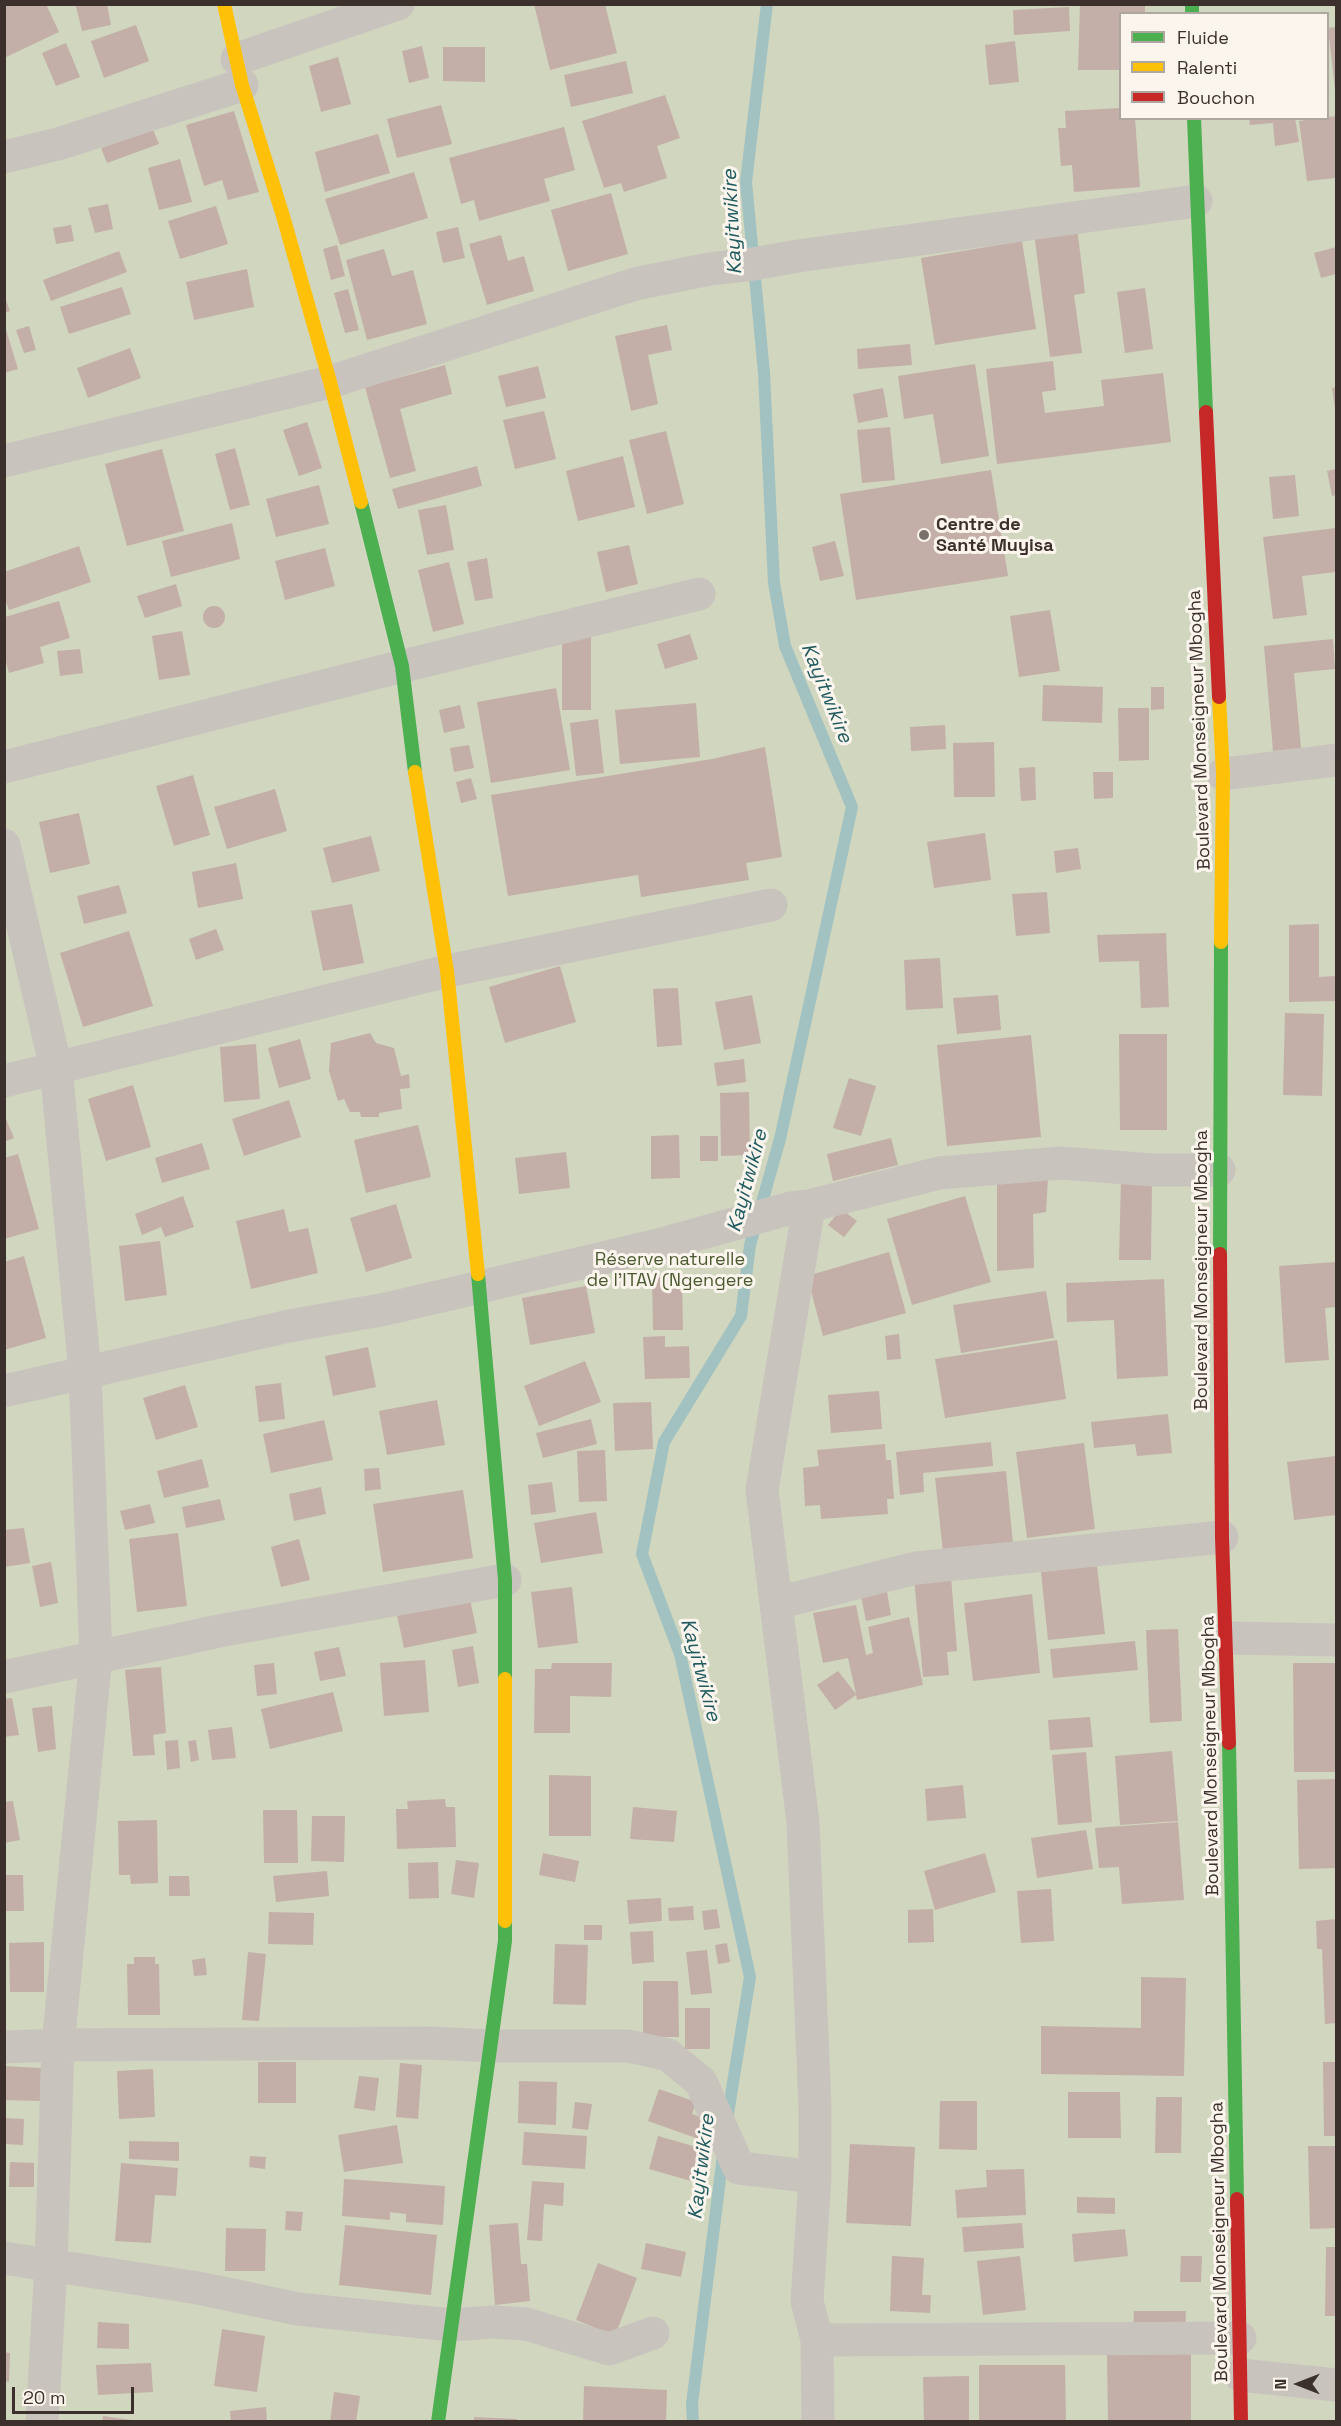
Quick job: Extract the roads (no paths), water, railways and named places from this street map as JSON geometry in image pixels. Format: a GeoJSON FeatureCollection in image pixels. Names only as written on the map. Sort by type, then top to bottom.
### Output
{"type":"FeatureCollection","features":[{"type":"Feature","properties":{"kind":"street"},"geometry":{"type":"LineString","coordinates":[[224,4],[240,72],[330,382],[402,666],[420,812],[447,970],[461,1122],[480,1287],[506,1580],[506,1941],[438,2421]]}},
{"type":"Feature","properties":{"kind":"street"},"geometry":{"type":"LineString","coordinates":[[4,157],[58,144],[240,72],[398,4]]}},
{"type":"Feature","properties":{"kind":"street","name":"Boulevard Monseigneur Mbogha"},"geometry":{"type":"LineString","coordinates":[[1194,120],[1223,774],[1219,1170],[1222,1537],[1227,1638],[1241,2421]]}},
{"type":"Feature","properties":{"kind":"street"},"geometry":{"type":"LineString","coordinates":[[4,461],[330,382],[635,284],[710,269],[1196,201]]}},
{"type":"Feature","properties":{"kind":"street"},"geometry":{"type":"LineString","coordinates":[[4,767],[402,666],[699,594]]}},
{"type":"Feature","properties":{"kind":"street"},"geometry":{"type":"LineString","coordinates":[[1223,774],[1336,760]]}},
{"type":"Feature","properties":{"kind":"street"},"geometry":{"type":"LineString","coordinates":[[4,845],[56,1068],[85,1372],[96,1656],[58,2045],[51,2265],[42,2421]]}},
{"type":"Feature","properties":{"kind":"street"},"geometry":{"type":"LineString","coordinates":[[4,1081],[447,970],[771,905]]}},
{"type":"Feature","properties":{"kind":"street"},"geometry":{"type":"LineString","coordinates":[[4,1391],[289,1326],[386,1309],[666,1243],[939,1173],[1061,1163],[1153,1170],[1219,1170]]}},
{"type":"Feature","properties":{"kind":"street"},"geometry":{"type":"LineString","coordinates":[[800,1207],[762,1490],[803,1822],[815,2107],[815,2177],[807,2301],[817,2340],[818,2421]]}},
{"type":"Feature","properties":{"kind":"street"},"geometry":{"type":"LineString","coordinates":[[777,1603],[916,1568],[1222,1537]]}},
{"type":"Feature","properties":{"kind":"street"},"geometry":{"type":"LineString","coordinates":[[4,1677],[224,1630],[506,1580]]}},
{"type":"Feature","properties":{"kind":"street"},"geometry":{"type":"LineString","coordinates":[[1227,1638],[1336,1640]]}},
{"type":"Feature","properties":{"kind":"street"},"geometry":{"type":"LineString","coordinates":[[4,2047],[430,2043],[492,2046],[629,2046],[668,2055],[701,2082],[739,2168],[815,2177]]}},
{"type":"Feature","properties":{"kind":"street"},"geometry":{"type":"LineString","coordinates":[[4,2258],[198,2288],[298,2309],[451,2325],[494,2322],[526,2324],[609,2349],[653,2333]]}},
{"type":"Feature","properties":{"kind":"street"},"geometry":{"type":"LineString","coordinates":[[817,2340],[1240,2338]]}},
{"type":"Feature","properties":{"kind":"street"},"geometry":{"type":"LineString","coordinates":[[1240,2376],[1336,2385]]}},
{"type":"Feature","properties":{"kind":"waterway","name":"Kayitwikire"},"geometry":{"type":"LineString","coordinates":[[727,2120],[750,1977],[680,1654],[642,1554],[664,1442],[741,1316],[750,1245],[780,1139],[852,807],[785,646],[774,583],[764,373],[746,182],[767,4]]}},
{"type":"Feature","properties":{"kind":"waterway","name":"Kayitwikire"},"geometry":{"type":"LineString","coordinates":[[693,2422],[692,2404],[723,2155]]}},
{"type":"Feature","properties":{"kind":"place","name":"Centre de Santé Muyisa"},"geometry":{"type":"Point","coordinates":[924,535]}},
{"type":"Feature","properties":{"kind":"park label","name":"Réserve naturelle de l'ITAV (Ngengere"},"geometry":{"type":"Point","coordinates":[670,1270]}}]}
